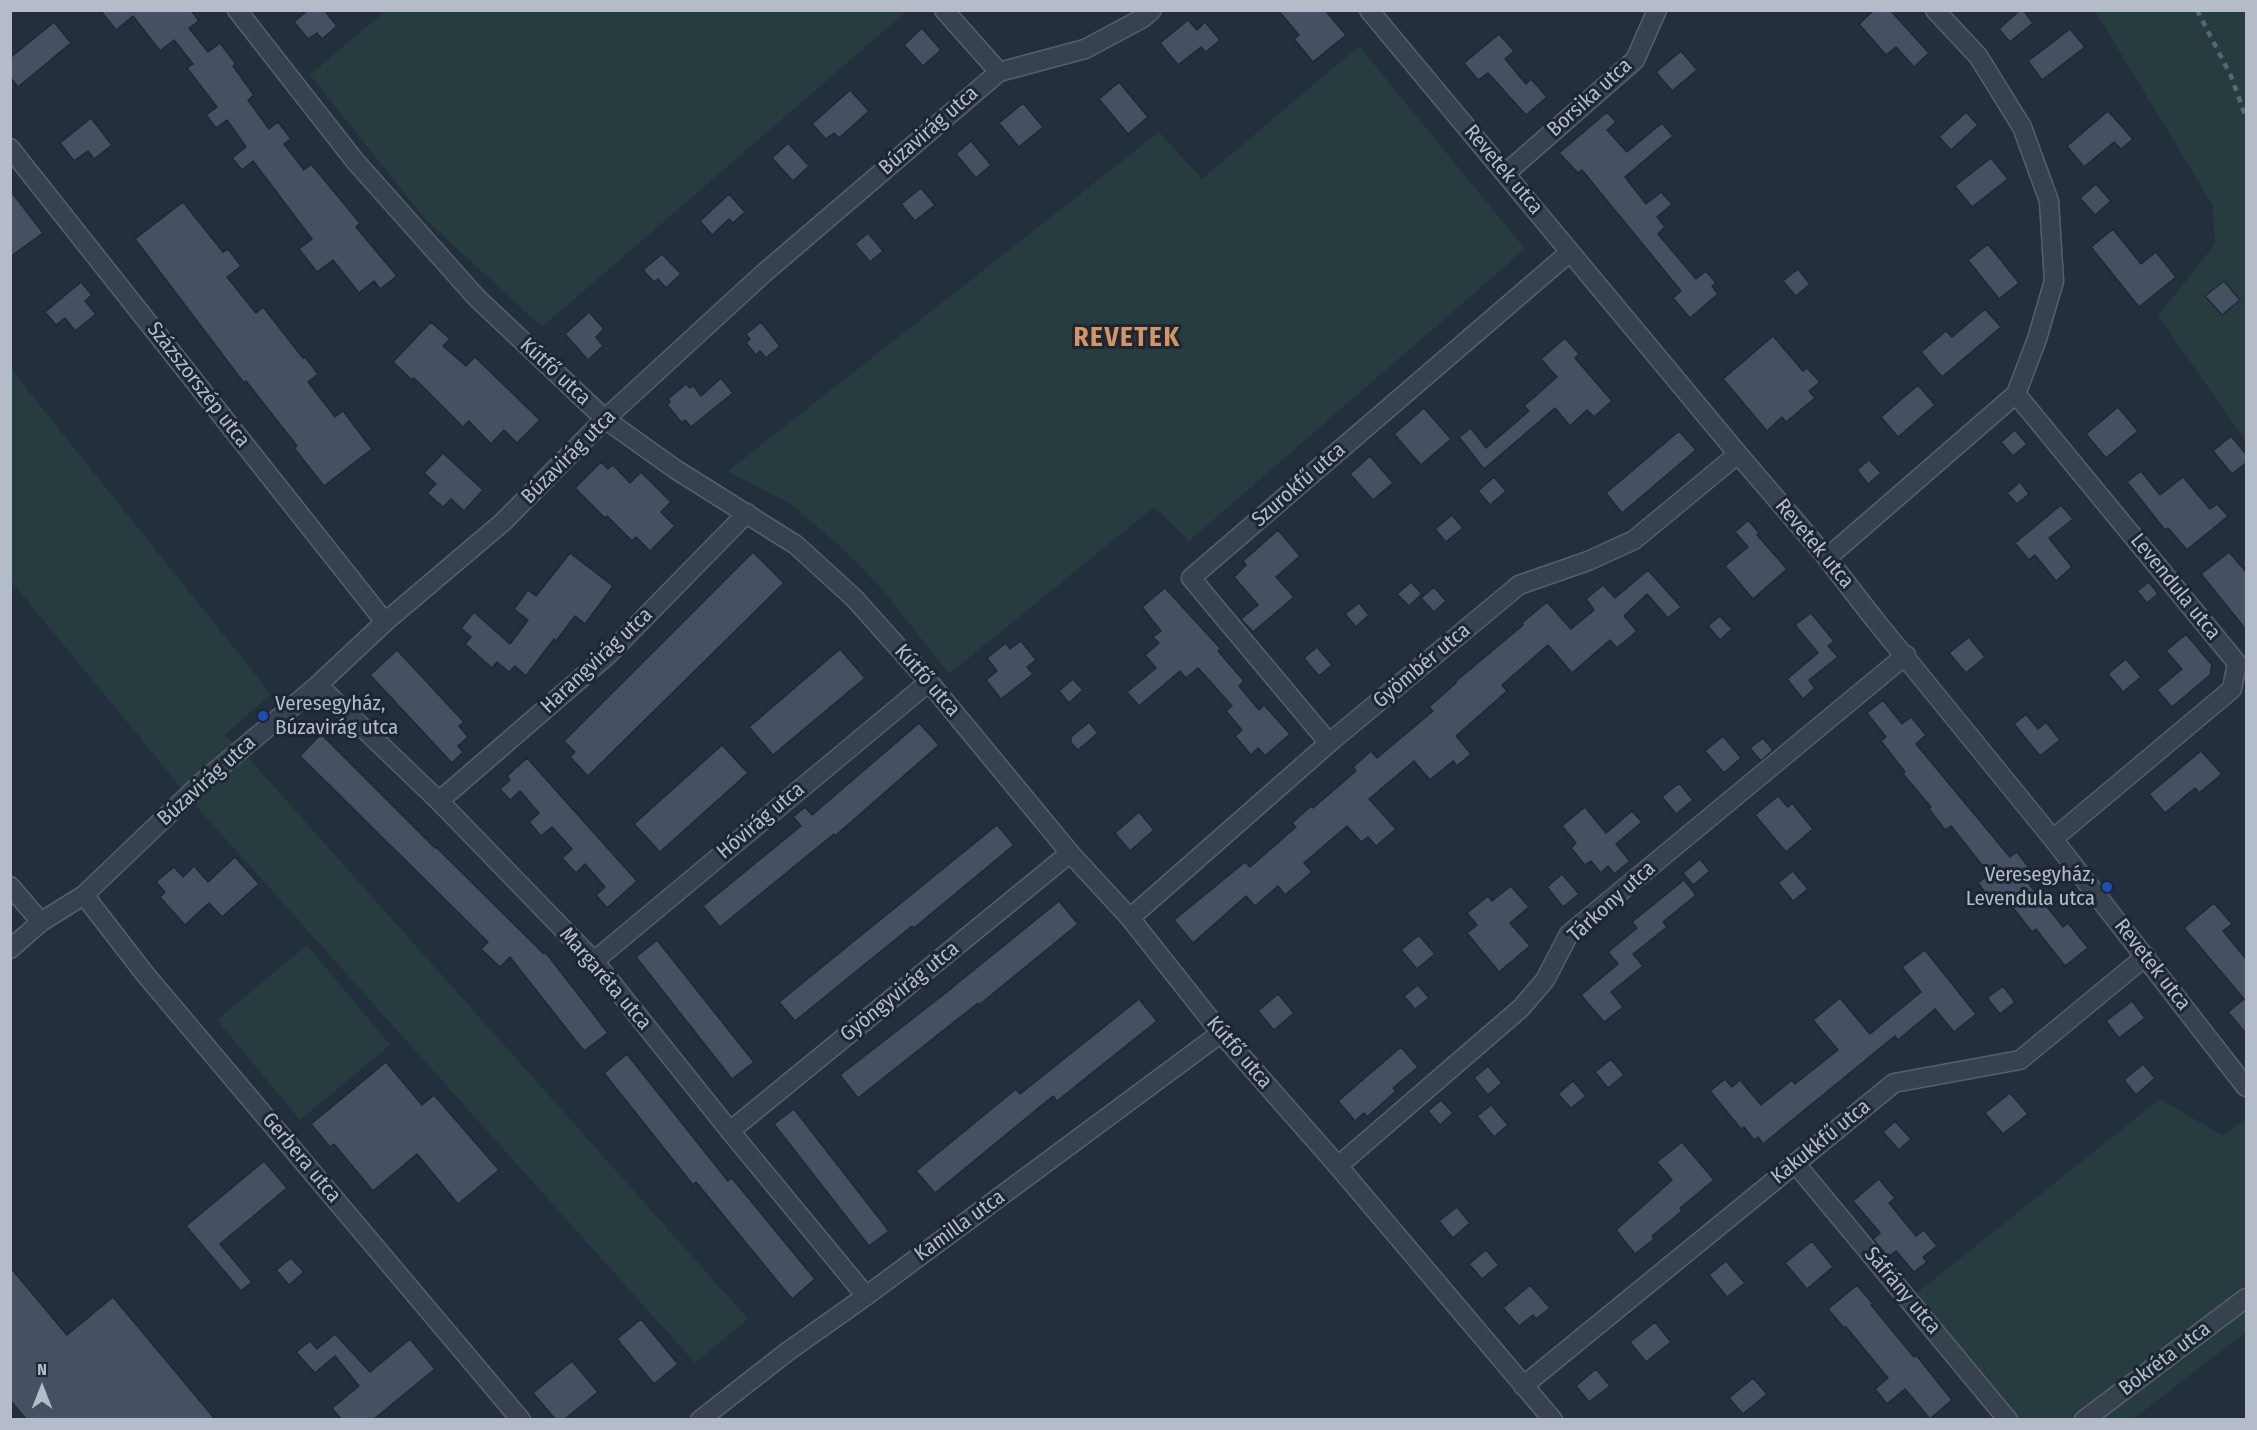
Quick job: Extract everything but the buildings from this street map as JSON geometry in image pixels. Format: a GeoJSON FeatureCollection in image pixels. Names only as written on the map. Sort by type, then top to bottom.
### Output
{"type":"FeatureCollection","features":[{"type":"Feature","properties":{"kind":"street","name":"Kútfő utca"},"geometry":{"type":"LineString","coordinates":[[237,10],[355,161],[485,305],[605,419],[675,469],[796,545],[855,599],[929,682],[1070,854],[1130,918],[1221,1034],[1338,1166],[1553,1419]]}},
{"type":"Feature","properties":{"kind":"street"},"geometry":{"type":"LineString","coordinates":[[944,10],[999,72]]}},
{"type":"Feature","properties":{"kind":"street","name":"Búzavirág utca"},"geometry":{"type":"LineString","coordinates":[[10,949],[41,922],[84,895],[200,784],[318,685],[386,622],[503,522],[605,419],[764,273],[999,72],[1085,49],[1143,18],[1152,10]]}},
{"type":"Feature","properties":{"kind":"street","name":"Revetek utca"},"geometry":{"type":"LineString","coordinates":[[1370,10],[1906,655],[2054,839],[2247,1087]]}},
{"type":"Feature","properties":{"kind":"street","name":"Borsika utca"},"geometry":{"type":"LineString","coordinates":[[1506,173],[1635,60],[1657,10]]}},
{"type":"Feature","properties":{"kind":"street"},"geometry":{"type":"LineString","coordinates":[[1827,558],[2016,394],[2037,339],[2055,280],[2049,201],[2022,127],[1978,56],[1935,10]]}},
{"type":"Feature","properties":{"kind":"street","name":"Százszorszép utca"},"geometry":{"type":"LineString","coordinates":[[10,148],[386,622]]}},
{"type":"Feature","properties":{"kind":"street","name":"Szurokfű utca"},"geometry":{"type":"LineString","coordinates":[[1329,743],[1191,578],[1570,252]]}},
{"type":"Feature","properties":{"kind":"street","name":"Levendula utca"},"geometry":{"type":"LineString","coordinates":[[2016,394],[2237,663],[2232,689],[2054,839]]}},
{"type":"Feature","properties":{"kind":"street","name":"Gyömbér utca"},"geometry":{"type":"LineString","coordinates":[[1130,918],[1329,743],[1519,585],[1588,561],[1634,540],[1738,454]]}},
{"type":"Feature","properties":{"kind":"street","name":"Harangvirág utca"},"geometry":{"type":"LineString","coordinates":[[440,801],[609,654],[747,513]]}},
{"type":"Feature","properties":{"kind":"street","name":"Tárkony utca"},"geometry":{"type":"LineString","coordinates":[[1338,1166],[1521,1008],[1545,980],[1569,934],[1906,655]]}},
{"type":"Feature","properties":{"kind":"street","name":"Hóvirág utca"},"geometry":{"type":"LineString","coordinates":[[594,961],[929,682]]}},
{"type":"Feature","properties":{"kind":"street","name":"Margaréta utca"},"geometry":{"type":"LineString","coordinates":[[318,685],[440,801],[594,961],[866,1296]]}},
{"type":"Feature","properties":{"kind":"street","name":"Gyöngyvirág utca"},"geometry":{"type":"LineString","coordinates":[[730,1131],[1070,854]]}},
{"type":"Feature","properties":{"kind":"street"},"geometry":{"type":"LineString","coordinates":[[10,886],[41,922]]}},
{"type":"Feature","properties":{"kind":"street","name":"Gerbera utca"},"geometry":{"type":"LineString","coordinates":[[84,895],[146,974],[521,1419]]}},
{"type":"Feature","properties":{"kind":"street","name":"Kakukkfű utca"},"geometry":{"type":"LineString","coordinates":[[1523,1386],[1894,1083],[2020,1060],[2146,956]]}},
{"type":"Feature","properties":{"kind":"street","name":"Kamilla utca"},"geometry":{"type":"LineString","coordinates":[[700,1419],[787,1352],[1221,1034]]}},
{"type":"Feature","properties":{"kind":"street","name":"Sáfrány utca"},"geometry":{"type":"LineString","coordinates":[[1795,1163],[2008,1419]]}},
{"type":"Feature","properties":{"kind":"street","name":"Bokréta utca"},"geometry":{"type":"LineString","coordinates":[[2084,1419],[2247,1298]]}},
{"type":"Feature","properties":{"kind":"green space"},"geometry":{"type":"Polygon","coordinates":[[[385,11],[907,11],[542,327],[425,219],[310,75],[385,11]]]}},
{"type":"Feature","properties":{"kind":"green space"},"geometry":{"type":"Polygon","coordinates":[[[2095,11],[2246,11],[2246,441],[2158,316],[2215,244],[2212,204],[2095,11]]]}},
{"type":"Feature","properties":{"kind":"green space"},"geometry":{"type":"Polygon","coordinates":[[[1359,46],[1525,249],[1189,541],[1154,507],[949,674],[883,590],[838,544],[789,503],[728,471],[1159,132],[1202,179],[1359,46]]]}},
{"type":"Feature","properties":{"kind":"green space"},"geometry":{"type":"Polygon","coordinates":[[[10,368],[271,694],[225,735],[252,762],[748,1319],[695,1363],[197,807],[11,581],[10,368]]]}},
{"type":"Feature","properties":{"kind":"green space"},"geometry":{"type":"Polygon","coordinates":[[[307,945],[390,1045],[300,1120],[217,1020],[307,945]]]}},
{"type":"Feature","properties":{"kind":"green space"},"geometry":{"type":"Polygon","coordinates":[[[2160,1099],[2223,1136],[2246,1118],[2246,1332],[2133,1419],[2016,1419],[1913,1296],[2160,1099]]]}},
{"type":"Feature","properties":{"kind":"railway"},"geometry":{"type":"LineString","coordinates":[[2197,10],[2231,76],[2246,118]]}},
{"type":"Feature","properties":{"kind":"place","name":"Veresegyház, Búzavirág utca"},"geometry":{"type":"Point","coordinates":[263,716]}},
{"type":"Feature","properties":{"kind":"place","name":"Veresegyház, Levendula utca"},"geometry":{"type":"Point","coordinates":[2107,887]}},
{"type":"Feature","properties":{"kind":"district","name":"REVETEK"},"geometry":{"type":"Point","coordinates":[1127,338]}}]}
